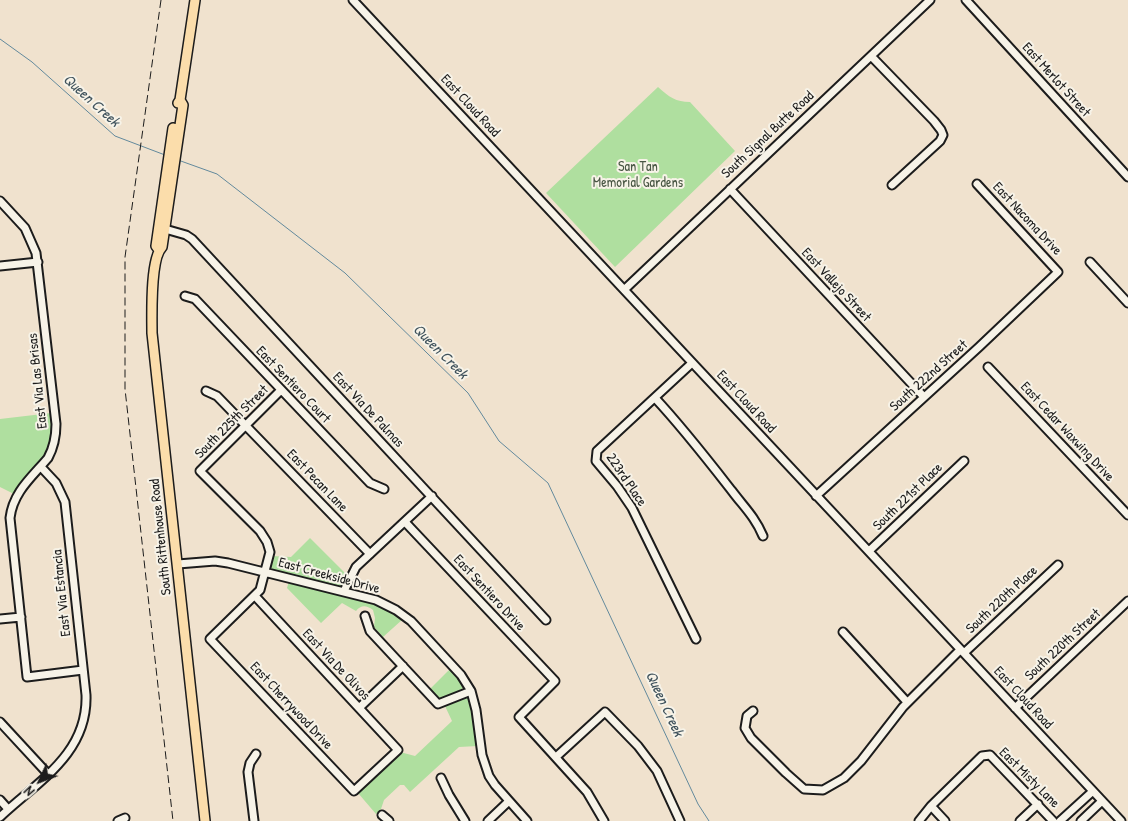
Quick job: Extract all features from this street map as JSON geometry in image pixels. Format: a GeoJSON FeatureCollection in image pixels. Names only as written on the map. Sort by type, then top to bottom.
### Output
{"type":"FeatureCollection","features":[{"type":"Feature","properties":{"kind":"main road","name":"South Rittenhouse Road"},"geometry":{"type":"LineString","coordinates":[[159,250],[156,246],[174,144],[177,103],[180,100],[195,0]]}},
{"type":"Feature","properties":{"kind":"main road","name":"South Rittenhouse Road"},"geometry":{"type":"LineString","coordinates":[[167,188],[165,229],[153,283],[152,333],[206,821]]}},
{"type":"Feature","properties":{"kind":"street","name":"East Cloud Road"},"geometry":{"type":"LineString","coordinates":[[353,0],[1121,821]]}},
{"type":"Feature","properties":{"kind":"street","name":"South Signal Butte Road"},"geometry":{"type":"LineString","coordinates":[[625,289],[930,0]]}},
{"type":"Feature","properties":{"kind":"street","name":"East Merlot Street"},"geometry":{"type":"LineString","coordinates":[[966,0],[1128,178]]}},
{"type":"Feature","properties":{"kind":"street"},"geometry":{"type":"LineString","coordinates":[[871,56],[937,125],[943,135],[940,141],[892,185]]}},
{"type":"Feature","properties":{"kind":"street","name":"East Nacoma Drive"},"geometry":{"type":"LineString","coordinates":[[977,184],[1058,272]]}},
{"type":"Feature","properties":{"kind":"street","name":"East Vallejo Street"},"geometry":{"type":"LineString","coordinates":[[730,189],[924,397]]}},
{"type":"Feature","properties":{"kind":"street","name":"East Via Las Brisas"},"geometry":{"type":"LineString","coordinates":[[0,201],[25,228],[38,262],[56,431],[51,451],[41,467],[18,492],[11,512],[10,524],[27,677],[83,670]]}},
{"type":"Feature","properties":{"kind":"street","name":"East Via De Palmas"},"geometry":{"type":"LineString","coordinates":[[165,229],[186,235],[192,239],[546,620]]}},
{"type":"Feature","properties":{"kind":"street"},"geometry":{"type":"LineString","coordinates":[[0,266],[38,262]]}},
{"type":"Feature","properties":{"kind":"street"},"geometry":{"type":"LineString","coordinates":[[1090,262],[1128,303]]}},
{"type":"Feature","properties":{"kind":"street","name":"South 222nd Street"},"geometry":{"type":"LineString","coordinates":[[816,496],[1058,272]]}},
{"type":"Feature","properties":{"kind":"street","name":"East Sentiero Court"},"geometry":{"type":"LineString","coordinates":[[185,296],[195,299],[370,483],[384,489]]}},
{"type":"Feature","properties":{"kind":"street","name":"223rd Place"},"geometry":{"type":"LineString","coordinates":[[692,362],[597,452],[596,462],[617,486],[632,508],[696,639]]}},
{"type":"Feature","properties":{"kind":"street","name":"East Cedar Waxwing Drive"},"geometry":{"type":"LineString","coordinates":[[988,367],[1128,515]]}},
{"type":"Feature","properties":{"kind":"street","name":"South 225th Street"},"geometry":{"type":"LineString","coordinates":[[265,572],[270,552],[264,536],[200,471],[281,390]]}},
{"type":"Feature","properties":{"kind":"street","name":"East Pecan Lane"},"geometry":{"type":"LineString","coordinates":[[206,391],[217,396],[370,554]]}},
{"type":"Feature","properties":{"kind":"street"},"geometry":{"type":"LineString","coordinates":[[655,398],[696,444],[757,522],[763,536]]}},
{"type":"Feature","properties":{"kind":"street","name":"South 221st Place"},"geometry":{"type":"LineString","coordinates":[[870,552],[964,461]]}},
{"type":"Feature","properties":{"kind":"street","name":"East Via Estancia"},"geometry":{"type":"LineString","coordinates":[[0,817],[48,774],[71,750],[83,724],[86,702],[64,502],[56,483],[41,467]]}},
{"type":"Feature","properties":{"kind":"street"},"geometry":{"type":"LineString","coordinates":[[344,591],[356,567],[432,496]]}},
{"type":"Feature","properties":{"kind":"street","name":"East Sentiero Drive"},"geometry":{"type":"LineString","coordinates":[[405,522],[555,681],[519,717],[556,757]]}},
{"type":"Feature","properties":{"kind":"street","name":"East Creekside Drive"},"geometry":{"type":"LineString","coordinates":[[178,564],[215,560],[376,600],[406,616],[461,674],[471,691],[485,766],[495,785],[526,821]]}},
{"type":"Feature","properties":{"kind":"street","name":"South 220th Place"},"geometry":{"type":"LineString","coordinates":[[753,711],[748,716],[745,728],[751,738],[804,789],[823,790],[844,778],[861,761],[907,702],[1058,565]]}},
{"type":"Feature","properties":{"kind":"street"},"geometry":{"type":"LineString","coordinates":[[255,596],[260,590],[265,572]]}},
{"type":"Feature","properties":{"kind":"street","name":"East Cherrywood Drive"},"geometry":{"type":"LineString","coordinates":[[255,596],[210,638],[354,791],[398,750]]}},
{"type":"Feature","properties":{"kind":"street","name":"East Via De Olivos"},"geometry":{"type":"LineString","coordinates":[[255,596],[398,750]]}},
{"type":"Feature","properties":{"kind":"street","name":"South 220th Street"},"geometry":{"type":"LineString","coordinates":[[1015,708],[1128,601]]}},
{"type":"Feature","properties":{"kind":"street"},"geometry":{"type":"LineString","coordinates":[[365,616],[370,631],[438,704],[471,691]]}},
{"type":"Feature","properties":{"kind":"street"},"geometry":{"type":"LineString","coordinates":[[0,619],[20,617]]}},
{"type":"Feature","properties":{"kind":"street"},"geometry":{"type":"LineString","coordinates":[[843,632],[907,702]]}},
{"type":"Feature","properties":{"kind":"street"},"geometry":{"type":"LineString","coordinates":[[359,708],[403,666]]}},
{"type":"Feature","properties":{"kind":"street"},"geometry":{"type":"LineString","coordinates":[[604,821],[587,792],[556,757],[605,712],[638,746],[657,771],[680,821]]}},
{"type":"Feature","properties":{"kind":"street"},"geometry":{"type":"LineString","coordinates":[[0,722],[48,774]]}},
{"type":"Feature","properties":{"kind":"street"},"geometry":{"type":"LineString","coordinates":[[254,821],[248,772],[250,763],[256,754]]}},
{"type":"Feature","properties":{"kind":"street","name":"East Misty Lane"},"geometry":{"type":"LineString","coordinates":[[930,806],[982,756],[986,755],[993,757],[1053,821]]}},
{"type":"Feature","properties":{"kind":"street"},"geometry":{"type":"LineString","coordinates":[[441,778],[465,821]]}},
{"type":"Feature","properties":{"kind":"street"},"geometry":{"type":"LineString","coordinates":[[1060,821],[1093,791]]}},
{"type":"Feature","properties":{"kind":"street"},"geometry":{"type":"LineString","coordinates":[[0,800],[8,809]]}},
{"type":"Feature","properties":{"kind":"street"},"geometry":{"type":"LineString","coordinates":[[488,821],[509,801]]}},
{"type":"Feature","properties":{"kind":"street"},"geometry":{"type":"LineString","coordinates":[[1074,808],[1082,820],[1102,801]]}},
{"type":"Feature","properties":{"kind":"street"},"geometry":{"type":"LineString","coordinates":[[1020,821],[1038,804]]}},
{"type":"Feature","properties":{"kind":"street"},"geometry":{"type":"LineString","coordinates":[[919,821],[930,806],[945,821]]}},
{"type":"Feature","properties":{"kind":"street"},"geometry":{"type":"LineString","coordinates":[[382,815],[390,821]]}},
{"type":"Feature","properties":{"kind":"green space","name":"San Tan Memorial Gardens"},"geometry":{"type":"Polygon","coordinates":[[[658,87],[673,98],[690,102],[735,151],[615,267],[546,193],[658,87]]]}},
{"type":"Feature","properties":{"kind":"green space"},"geometry":{"type":"Polygon","coordinates":[[[51,413],[51,442],[43,459],[14,494],[0,487],[0,419],[51,413]]]}},
{"type":"Feature","properties":{"kind":"green space"},"geometry":{"type":"Polygon","coordinates":[[[310,538],[347,575],[342,586],[337,587],[273,571],[271,565],[272,556],[291,557],[310,538]]]}},
{"type":"Feature","properties":{"kind":"green space"},"geometry":{"type":"Polygon","coordinates":[[[289,581],[377,605],[403,619],[383,637],[374,627],[375,618],[373,610],[364,606],[356,611],[342,603],[321,623],[287,588],[289,581]]]}},
{"type":"Feature","properties":{"kind":"green space"},"geometry":{"type":"Polygon","coordinates":[[[451,668],[461,682],[462,691],[440,700],[429,690],[451,668]]]}},
{"type":"Feature","properties":{"kind":"green space"},"geometry":{"type":"Polygon","coordinates":[[[468,695],[475,718],[478,746],[459,747],[410,792],[404,785],[400,785],[384,800],[381,809],[376,814],[358,793],[400,752],[415,756],[452,721],[445,706],[468,695]]]}},
{"type":"Feature","properties":{"kind":"waterway","name":"Queen Creek"},"geometry":{"type":"LineString","coordinates":[[0,39],[32,62],[115,136],[165,155]]}},
{"type":"Feature","properties":{"kind":"waterway","name":"Queen Creek"},"geometry":{"type":"LineString","coordinates":[[178,160],[217,174],[345,273],[468,393],[499,441],[548,483],[698,804],[709,821]]}},
{"type":"Feature","properties":{"kind":"railway"},"geometry":{"type":"LineString","coordinates":[[161,0],[125,257],[125,389],[173,821]]}}]}
